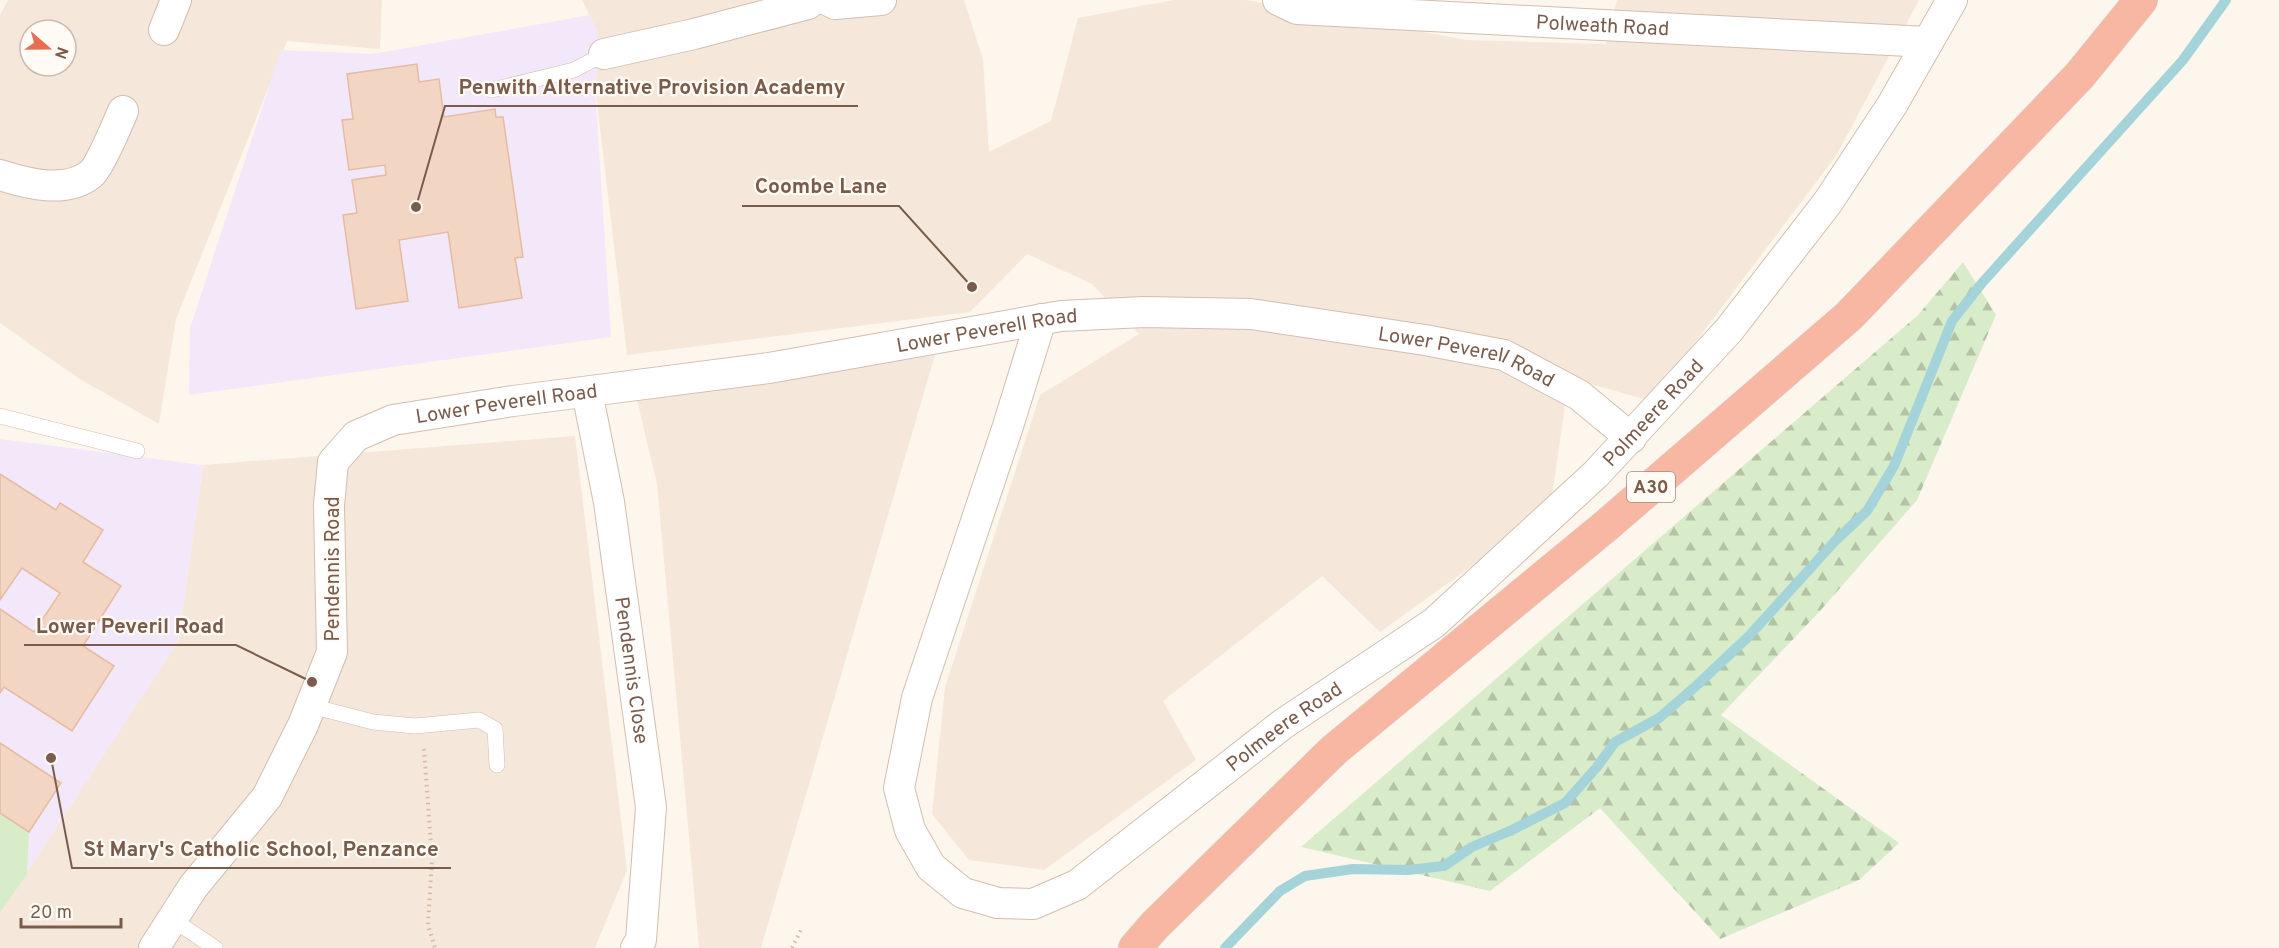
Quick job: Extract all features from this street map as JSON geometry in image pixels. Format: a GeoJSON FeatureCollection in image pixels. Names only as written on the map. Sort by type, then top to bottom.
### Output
{"type":"FeatureCollection","features":[{"type":"Feature","properties":{"kind":"highway","name":"A30"},"geometry":{"type":"LineString","coordinates":[[1135,948],[1155,925],[1334,750],[1607,525],[1849,316],[2080,75],[2141,0]]}},
{"type":"Feature","properties":{"kind":"street"},"geometry":{"type":"LineString","coordinates":[[164,30],[176,0]]}},
{"type":"Feature","properties":{"kind":"street"},"geometry":{"type":"LineString","coordinates":[[604,54],[694,34],[808,4],[813,0]]}},
{"type":"Feature","properties":{"kind":"street"},"geometry":{"type":"LineString","coordinates":[[827,0],[835,4],[881,0]]}},
{"type":"Feature","properties":{"kind":"street","name":"Polweath Road"},"geometry":{"type":"LineString","coordinates":[[1278,0],[1297,9],[1480,9],[1596,12],[1928,42]]}},
{"type":"Feature","properties":{"kind":"street","name":"Polmeere Road"},"geometry":{"type":"LineString","coordinates":[[1041,319],[1008,426],[916,698],[899,788],[910,830],[931,867],[963,893],[998,903],[1033,904],[1077,885],[1283,724],[1434,623],[1596,474],[1729,330],[1828,202],[1893,105],[1952,0]]}},
{"type":"Feature","properties":{"kind":"street"},"geometry":{"type":"LineString","coordinates":[[0,175],[22,182],[66,186],[92,174],[123,111]]}},
{"type":"Feature","properties":{"kind":"street","name":"Lower Peverell Road"},"geometry":{"type":"LineString","coordinates":[[333,462],[356,436],[393,420],[769,368],[1061,316],[1144,312],[1251,314],[1425,340],[1504,355],[1579,395],[1631,438]]}},
{"type":"Feature","properties":{"kind":"street","name":"Pendennis Close"},"geometry":{"type":"LineString","coordinates":[[587,392],[609,502],[651,807],[641,940],[636,948]]}},
{"type":"Feature","properties":{"kind":"street","name":"Pendennis Road"},"geometry":{"type":"LineString","coordinates":[[154,948],[193,887],[267,797],[311,706],[332,652],[329,505],[333,462]]}},
{"type":"Feature","properties":{"kind":"lane"},"geometry":{"type":"LineString","coordinates":[[492,90],[574,70],[604,54]]}},
{"type":"Feature","properties":{"kind":"lane"},"geometry":{"type":"LineString","coordinates":[[0,416],[137,451]]}},
{"type":"Feature","properties":{"kind":"lane"},"geometry":{"type":"LineString","coordinates":[[311,706],[373,722],[422,726],[479,720],[495,729],[497,765]]}},
{"type":"Feature","properties":{"kind":"lane"},"geometry":{"type":"LineString","coordinates":[[172,920],[215,948]]}},
{"type":"Feature","properties":{"kind":"path"},"geometry":{"type":"LineString","coordinates":[[422,726],[432,859],[428,925],[435,948]]}},
{"type":"Feature","properties":{"kind":"path"},"geometry":{"type":"LineString","coordinates":[[792,948],[802,928]]}},
{"type":"Feature","properties":{"kind":"shaded area"},"geometry":{"type":"Polygon","coordinates":[[[8,0],[382,0],[380,49],[287,41],[176,319],[159,424],[78,378],[0,323],[0,15],[8,0]]]}},
{"type":"Feature","properties":{"kind":"shaded area"},"geometry":{"type":"Polygon","coordinates":[[[582,0],[964,0],[983,59],[989,152],[1051,121],[1078,18],[1173,0],[1246,0],[1466,40],[1606,44],[1617,0],[1919,0],[1836,156],[1651,401],[1569,378],[1550,510],[1380,632],[1322,576],[1163,701],[1196,760],[1044,870],[969,860],[932,814],[945,687],[1040,395],[1139,334],[1092,284],[1027,254],[970,312],[627,355],[595,86],[601,40],[582,0]]]}},
{"type":"Feature","properties":{"kind":"shaded area"},"geometry":{"type":"Polygon","coordinates":[[[590,15],[601,40],[595,86],[611,337],[189,395],[190,328],[281,50],[373,54],[590,15]]]}},
{"type":"Feature","properties":{"kind":"shaded area"},"geometry":{"type":"Polygon","coordinates":[[[935,355],[761,948],[699,948],[657,484],[635,392],[935,355]]]}},
{"type":"Feature","properties":{"kind":"shaded area"},"geometry":{"type":"Polygon","coordinates":[[[575,436],[627,870],[595,948],[0,948],[0,913],[178,642],[203,465],[575,436]]]}},
{"type":"Feature","properties":{"kind":"shaded area"},"geometry":{"type":"Polygon","coordinates":[[[0,439],[203,465],[178,642],[0,913],[0,439]]]}},
{"type":"Feature","properties":{"kind":"green space"},"geometry":{"type":"Polygon","coordinates":[[[1963,262],[1996,315],[1917,500],[1820,611],[1721,715],[1899,843],[1859,880],[1720,939],[1600,808],[1490,891],[1301,847],[1918,315],[1963,262]]]}},
{"type":"Feature","properties":{"kind":"green space"},"geometry":{"type":"Polygon","coordinates":[[[0,813],[29,832],[27,874],[0,913],[0,813]]]}},
{"type":"Feature","properties":{"kind":"building"},"geometry":{"type":"Polygon","coordinates":[[[417,64],[419,82],[439,79],[444,117],[495,109],[496,117],[503,117],[523,257],[515,258],[522,298],[459,308],[448,232],[399,240],[408,301],[356,309],[343,215],[357,213],[352,180],[386,175],[385,165],[349,170],[342,120],[353,119],[347,74],[417,64]]]}},
{"type":"Feature","properties":{"kind":"building"},"geometry":{"type":"Polygon","coordinates":[[[0,474],[56,510],[60,503],[103,530],[83,562],[121,586],[83,646],[114,666],[72,731],[4,687],[0,693],[0,609],[34,632],[60,593],[22,568],[0,600],[0,474]]]}},
{"type":"Feature","properties":{"kind":"building"},"geometry":{"type":"Polygon","coordinates":[[[0,743],[61,783],[29,832],[0,813],[0,743]]]}},
{"type":"Feature","properties":{"kind":"waterway"},"geometry":{"type":"LineString","coordinates":[[1225,948],[1280,891],[1305,876],[1353,869],[1408,870],[1444,866],[1472,847],[1565,803],[1597,767],[1615,742],[1659,718],[1748,637],[1835,541],[1867,511],[1894,466],[1952,321],[1982,283],[2183,60],[2226,0]]}},
{"type":"Feature","properties":{"kind":"place","name":"Penwith Alternative Provision Academy"},"geometry":{"type":"Point","coordinates":[416,207]}},
{"type":"Feature","properties":{"kind":"place","name":"Coombe Lane"},"geometry":{"type":"Point","coordinates":[972,287]}},
{"type":"Feature","properties":{"kind":"place","name":"Lower Peveril Road"},"geometry":{"type":"Point","coordinates":[312,682]}},
{"type":"Feature","properties":{"kind":"place","name":"St Mary's Catholic School, Penzance"},"geometry":{"type":"Point","coordinates":[51,758]}}]}
